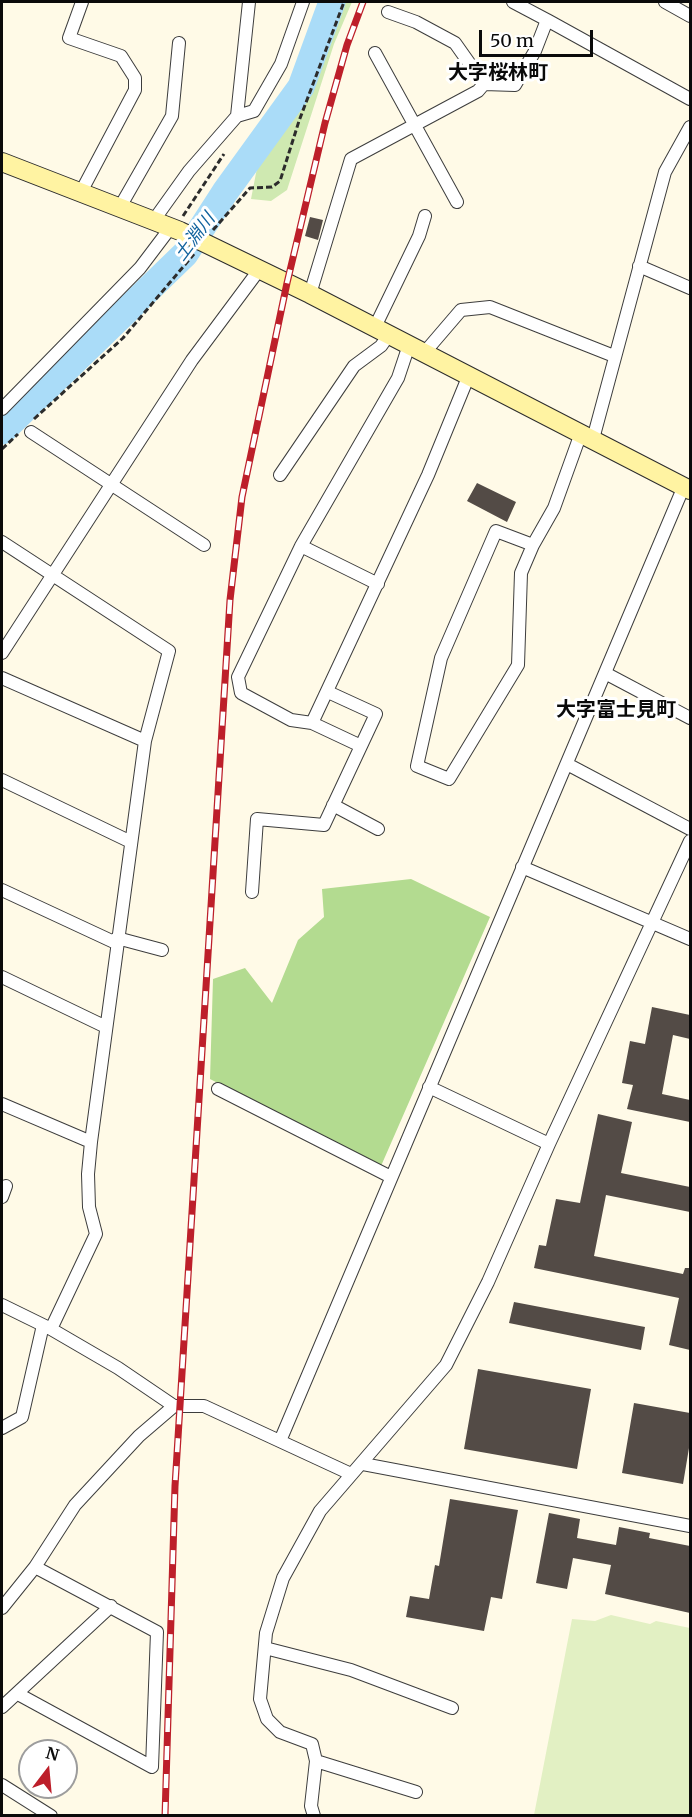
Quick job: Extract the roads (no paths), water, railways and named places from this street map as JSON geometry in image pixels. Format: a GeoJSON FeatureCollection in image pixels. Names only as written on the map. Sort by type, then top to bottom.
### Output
{"type":"FeatureCollection","features":[{"type":"Feature","properties":{"kind":"street"},"geometry":{"type":"LineString","coordinates":[[81,192],[135,90],[135,78],[121,56],[69,38],[82,2]]}},
{"type":"Feature","properties":{"kind":"street"},"geometry":{"type":"LineString","coordinates":[[237,116],[249,2]]}},
{"type":"Feature","properties":{"kind":"street"},"geometry":{"type":"LineString","coordinates":[[2,409],[140,268],[168,226],[189,171],[237,116],[254,111],[281,64],[303,2]]}},
{"type":"Feature","properties":{"kind":"street"},"geometry":{"type":"LineString","coordinates":[[513,2],[690,99]]}},
{"type":"Feature","properties":{"kind":"street"},"geometry":{"type":"LineString","coordinates":[[665,2],[690,16]]}},
{"type":"Feature","properties":{"kind":"street"},"geometry":{"type":"LineString","coordinates":[[388,12],[416,22],[455,43],[484,84]]}},
{"type":"Feature","properties":{"kind":"street"},"geometry":{"type":"LineString","coordinates":[[484,84],[515,85],[535,51],[547,20]]}},
{"type":"Feature","properties":{"kind":"street"},"geometry":{"type":"LineString","coordinates":[[120,207],[172,117],[179,43]]}},
{"type":"Feature","properties":{"kind":"street"},"geometry":{"type":"LineString","coordinates":[[375,53],[457,202]]}},
{"type":"Feature","properties":{"kind":"street"},"geometry":{"type":"LineString","coordinates":[[310,294],[351,159],[478,91],[484,84]]}},
{"type":"Feature","properties":{"kind":"street"},"geometry":{"type":"LineString","coordinates":[[532,545],[496,531],[441,658],[417,766],[449,779],[518,665],[521,573],[532,545],[554,508],[587,436],[614,356],[665,172],[690,127]]}},
{"type":"Feature","properties":{"kind":"street"},"geometry":{"type":"LineString","coordinates":[[2,162],[168,226],[310,294],[687,488],[522,867],[280,1442]]}},
{"type":"Feature","properties":{"kind":"street"},"geometry":{"type":"LineString","coordinates":[[280,475],[354,366],[381,346],[381,332],[425,216]]}},
{"type":"Feature","properties":{"kind":"street"},"geometry":{"type":"LineString","coordinates":[[639,266],[690,288]]}},
{"type":"Feature","properties":{"kind":"street"},"geometry":{"type":"LineString","coordinates":[[2,653],[192,360],[259,270]]}},
{"type":"Feature","properties":{"kind":"street"},"geometry":{"type":"LineString","coordinates":[[361,746],[312,723],[291,720],[241,693],[238,677],[301,546],[398,378],[417,349],[461,310],[490,308],[614,356]]}},
{"type":"Feature","properties":{"kind":"street"},"geometry":{"type":"LineString","coordinates":[[312,723],[428,475],[469,375]]}},
{"type":"Feature","properties":{"kind":"street"},"geometry":{"type":"LineString","coordinates":[[27,428],[204,545]]}},
{"type":"Feature","properties":{"kind":"street"},"geometry":{"type":"LineString","coordinates":[[2,542],[169,651],[145,741],[116,941],[88,1174],[89,1207],[96,1234],[46,1327],[22,1417],[2,1428]]}},
{"type":"Feature","properties":{"kind":"street"},"geometry":{"type":"LineString","coordinates":[[301,546],[378,584]]}},
{"type":"Feature","properties":{"kind":"street"},"geometry":{"type":"LineString","coordinates":[[605,673],[690,718]]}},
{"type":"Feature","properties":{"kind":"street"},"geometry":{"type":"LineString","coordinates":[[2,678],[145,741]]}},
{"type":"Feature","properties":{"kind":"street"},"geometry":{"type":"LineString","coordinates":[[252,892],[257,819],[324,825],[376,714],[328,692]]}},
{"type":"Feature","properties":{"kind":"street"},"geometry":{"type":"LineString","coordinates":[[567,764],[690,829]]}},
{"type":"Feature","properties":{"kind":"street"},"geometry":{"type":"LineString","coordinates":[[2,780],[131,842]]}},
{"type":"Feature","properties":{"kind":"street"},"geometry":{"type":"LineString","coordinates":[[333,805],[378,829]]}},
{"type":"Feature","properties":{"kind":"street"},"geometry":{"type":"LineString","coordinates":[[314,1815],[311,1806],[316,1761],[312,1744],[280,1732],[267,1719],[260,1699],[266,1633],[283,1578],[320,1511],[351,1474],[363,1464],[446,1365],[488,1282],[549,1144],[690,841]]}},
{"type":"Feature","properties":{"kind":"street"},"geometry":{"type":"LineString","coordinates":[[522,867],[690,939]]}},
{"type":"Feature","properties":{"kind":"street"},"geometry":{"type":"LineString","coordinates":[[2,890],[116,941],[162,950]]}},
{"type":"Feature","properties":{"kind":"street"},"geometry":{"type":"LineString","coordinates":[[2,977],[106,1027]]}},
{"type":"Feature","properties":{"kind":"street"},"geometry":{"type":"LineString","coordinates":[[429,1087],[549,1144]]}},
{"type":"Feature","properties":{"kind":"street"},"geometry":{"type":"LineString","coordinates":[[218,1089],[391,1177]]}},
{"type":"Feature","properties":{"kind":"street"},"geometry":{"type":"LineString","coordinates":[[2,1104],[91,1142]]}},
{"type":"Feature","properties":{"kind":"street"},"geometry":{"type":"LineString","coordinates":[[2,1305],[118,1368],[174,1406],[204,1406],[351,1474]]}},
{"type":"Feature","properties":{"kind":"street"},"geometry":{"type":"LineString","coordinates":[[2,1608],[35,1567],[75,1505],[139,1436],[174,1406]]}},
{"type":"Feature","properties":{"kind":"street"},"geometry":{"type":"LineString","coordinates":[[363,1464],[690,1526]]}},
{"type":"Feature","properties":{"kind":"street"},"geometry":{"type":"LineString","coordinates":[[18,1694],[152,1767],[157,1632],[35,1567]]}},
{"type":"Feature","properties":{"kind":"street"},"geometry":{"type":"LineString","coordinates":[[2,1707],[111,1606]]}},
{"type":"Feature","properties":{"kind":"street"},"geometry":{"type":"LineString","coordinates":[[265,1648],[351,1670],[452,1708]]}},
{"type":"Feature","properties":{"kind":"street"},"geometry":{"type":"LineString","coordinates":[[316,1761],[417,1792]]}},
{"type":"Feature","properties":{"kind":"street"},"geometry":{"type":"LineString","coordinates":[[2,1785],[51,1815]]}},
{"type":"Feature","properties":{"kind":"waterway","name":"土淵川"},"geometry":{"type":"LineString","coordinates":[[2,431],[185,254],[225,192],[301,87],[332,2]]}},
{"type":"Feature","properties":{"kind":"railway"},"geometry":{"type":"LineString","coordinates":[[165,1816],[175,1486],[230,600],[242,497],[287,283],[325,123],[347,45],[363,2]]}},
{"type":"Feature","properties":{"kind":"district","name":"大字桜林町"},"geometry":{"type":"Point","coordinates":[498,73]}},
{"type":"Feature","properties":{"kind":"district","name":"大字富士見町"},"geometry":{"type":"Point","coordinates":[616,710]}}]}
